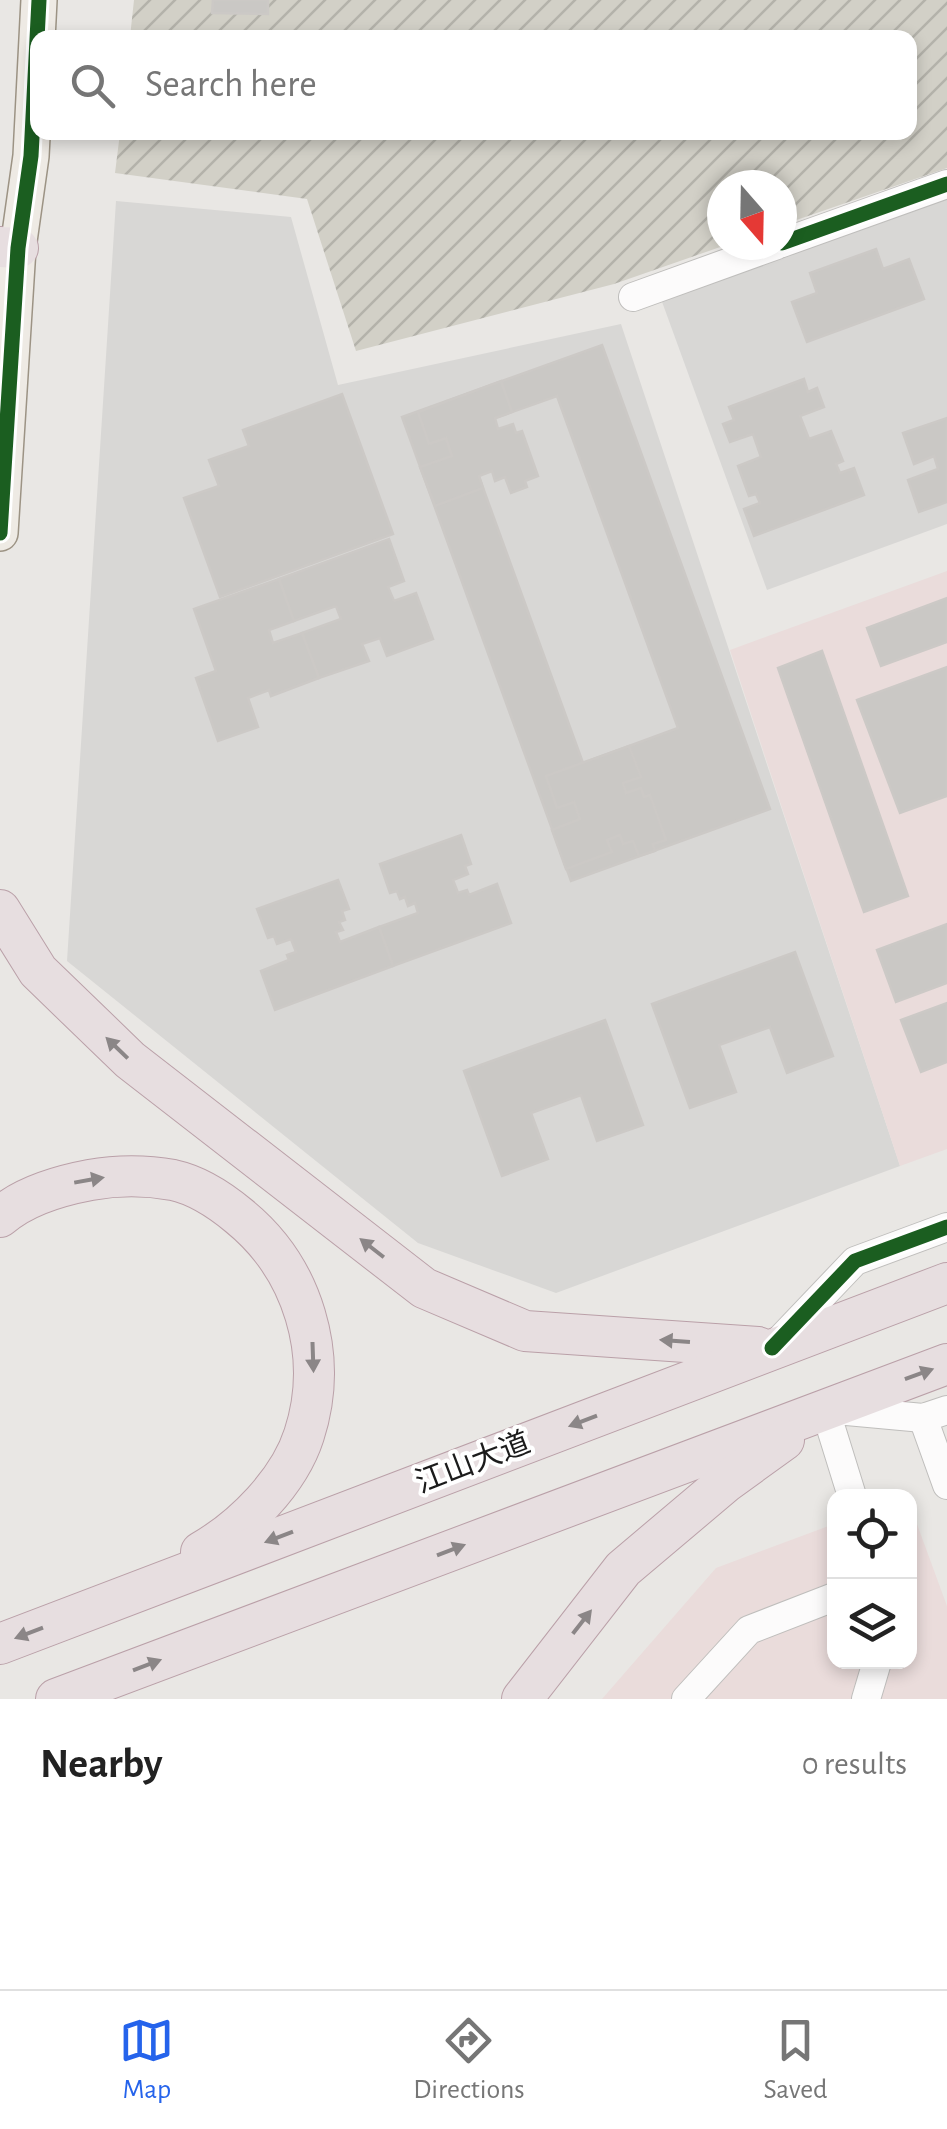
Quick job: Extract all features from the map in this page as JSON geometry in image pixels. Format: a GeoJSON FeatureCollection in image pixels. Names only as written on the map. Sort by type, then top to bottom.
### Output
{"type":"FeatureCollection","features":[{"type":"Feature","properties":{"kind":"highway"},"geometry":{"type":"LineString","coordinates":[[0,910],[38,971],[130,1060],[424,1288],[525,1331],[772,1348]]}},
{"type":"Feature","properties":{"kind":"highway"},"geometry":{"type":"LineString","coordinates":[[0,1217],[13,1206],[64,1185],[115,1175],[176,1180],[220,1201],[252,1226],[281,1261],[300,1297],[313,1342],[314,1394],[304,1438],[279,1482],[252,1515],[215,1544],[124,1597]]}},
{"type":"Feature","properties":{"kind":"highway","name":"江山大道"},"geometry":{"type":"LineString","coordinates":[[0,1644],[947,1283]]}},
{"type":"Feature","properties":{"kind":"highway"},"geometry":{"type":"LineString","coordinates":[[56,1699],[947,1364]]}},
{"type":"Feature","properties":{"kind":"highway"},"geometry":{"type":"LineString","coordinates":[[522,1699],[624,1569],[726,1482],[825,1409]]}},
{"type":"Feature","properties":{"kind":"main road"},"geometry":{"type":"LineString","coordinates":[[37,30],[39,0]]}},
{"type":"Feature","properties":{"kind":"main road"},"geometry":{"type":"LineString","coordinates":[[0,533],[9,248],[32,140]]}},
{"type":"Feature","properties":{"kind":"street"},"geometry":{"type":"LineString","coordinates":[[797,238],[947,184]]}},
{"type":"Feature","properties":{"kind":"street"},"geometry":{"type":"LineString","coordinates":[[633,297],[736,260]]}},
{"type":"Feature","properties":{"kind":"street"},"geometry":{"type":"LineString","coordinates":[[772,1348],[855,1261],[947,1227]]}},
{"type":"Feature","properties":{"kind":"street"},"geometry":{"type":"LineString","coordinates":[[850,1489],[825,1409],[935,1414],[947,1485]]}},
{"type":"Feature","properties":{"kind":"street"},"geometry":{"type":"LineString","coordinates":[[686,1699],[749,1630],[827,1600]]}},
{"type":"Feature","properties":{"kind":"street"},"geometry":{"type":"LineString","coordinates":[[866,1699],[875,1669]]}},
{"type":"Feature","properties":{"kind":"shaded area"},"geometry":{"type":"Polygon","coordinates":[[[134,0],[947,0],[947,168],[797,220],[797,170],[707,170],[707,252],[614,284],[356,351],[307,199],[115,173],[119,140],[917,140],[917,30],[131,30],[134,0]]]}},
{"type":"Feature","properties":{"kind":"shaded area"},"geometry":{"type":"Polygon","coordinates":[[[947,195],[947,524],[767,590],[661,299],[768,260],[797,260],[797,250],[947,195]]]}},
{"type":"Feature","properties":{"kind":"shaded area"},"geometry":{"type":"Polygon","coordinates":[[[116,201],[291,217],[338,385],[621,324],[900,1166],[556,1293],[418,1243],[67,961],[116,201]]]}},
{"type":"Feature","properties":{"kind":"shaded area"},"geometry":{"type":"Polygon","coordinates":[[[947,571],[947,1149],[900,1166],[730,650],[947,571]]]}},
{"type":"Feature","properties":{"kind":"shaded area"},"geometry":{"type":"Polygon","coordinates":[[[917,1524],[947,1606],[947,1699],[602,1699],[716,1568],[827,1527],[827,1669],[917,1669],[917,1524]]]}},
{"type":"Feature","properties":{"kind":"building"},"geometry":{"type":"Polygon","coordinates":[[[213,0],[268,0],[268,14],[212,13],[213,0]]]}},
{"type":"Feature","properties":{"kind":"building"},"geometry":{"type":"Polygon","coordinates":[[[876,249],[883,269],[909,259],[924,299],[807,342],[792,302],[817,293],[810,273],[876,249]]]}},
{"type":"Feature","properties":{"kind":"building"},"geometry":{"type":"Polygon","coordinates":[[[602,345],[770,809],[571,881],[402,417],[602,345]],[[557,396],[462,430],[583,763],[678,728],[557,396]]]}},
{"type":"Feature","properties":{"kind":"building"},"geometry":{"type":"Polygon","coordinates":[[[804,379],[808,392],[817,388],[824,407],[800,416],[809,439],[831,431],[843,461],[836,464],[840,473],[854,468],[864,495],[754,536],[744,509],[760,503],[756,494],[749,496],[738,466],[761,457],[753,434],[730,442],[723,424],[734,420],[729,407],[804,379]]]}},
{"type":"Feature","properties":{"kind":"building"},"geometry":{"type":"Polygon","coordinates":[[[501,381],[512,412],[495,418],[498,429],[513,424],[516,433],[522,431],[538,476],[525,481],[527,487],[511,493],[505,477],[495,481],[492,471],[479,476],[483,488],[435,506],[420,467],[452,456],[446,438],[429,444],[418,412],[501,381]]]}},
{"type":"Feature","properties":{"kind":"building"},"geometry":{"type":"Polygon","coordinates":[[[342,394],[393,534],[220,597],[184,498],[219,486],[209,460],[249,446],[243,430],[342,394]]]}},
{"type":"Feature","properties":{"kind":"building"},"geometry":{"type":"Polygon","coordinates":[[[947,418],[947,502],[919,512],[908,480],[938,469],[934,456],[914,464],[903,433],[947,418]]]}},
{"type":"Feature","properties":{"kind":"building"},"geometry":{"type":"Polygon","coordinates":[[[389,539],[404,581],[388,587],[394,601],[416,593],[433,639],[387,656],[380,638],[362,644],[369,661],[319,678],[302,633],[341,619],[336,606],[294,621],[279,579],[389,539]]]}},
{"type":"Feature","properties":{"kind":"building"},"geometry":{"type":"Polygon","coordinates":[[[279,579],[294,621],[269,630],[273,643],[302,633],[319,678],[271,696],[269,690],[248,698],[258,727],[218,741],[196,678],[216,671],[194,609],[279,579]]]}},
{"type":"Feature","properties":{"kind":"building"},"geometry":{"type":"Polygon","coordinates":[[[947,598],[947,642],[881,666],[867,628],[947,598]]]}},
{"type":"Feature","properties":{"kind":"building"},"geometry":{"type":"Polygon","coordinates":[[[822,651],[908,896],[864,912],[778,668],[822,651]]]}},
{"type":"Feature","properties":{"kind":"building"},"geometry":{"type":"Polygon","coordinates":[[[947,667],[947,796],[900,813],[857,700],[947,667]]]}},
{"type":"Feature","properties":{"kind":"building"},"geometry":{"type":"Polygon","coordinates":[[[629,746],[641,777],[623,783],[626,793],[641,788],[644,797],[650,795],[666,840],[653,844],[655,851],[639,856],[633,841],[623,844],[620,835],[607,840],[612,852],[566,869],[552,830],[580,819],[574,802],[557,808],[546,776],[629,746]]]}},
{"type":"Feature","properties":{"kind":"building"},"geometry":{"type":"Polygon","coordinates":[[[461,835],[471,864],[465,866],[468,874],[453,880],[458,893],[467,890],[469,895],[497,884],[511,923],[393,966],[379,927],[418,913],[415,903],[408,906],[397,891],[390,893],[380,864],[461,835]]]}},
{"type":"Feature","properties":{"kind":"building"},"geometry":{"type":"Polygon","coordinates":[[[338,880],[349,909],[342,911],[345,920],[339,922],[343,930],[336,932],[340,942],[379,927],[393,966],[275,1010],[261,971],[289,960],[287,955],[296,952],[291,939],[277,944],[274,936],[268,938],[257,909],[338,880]]]}},
{"type":"Feature","properties":{"kind":"building"},"geometry":{"type":"Polygon","coordinates":[[[947,924],[947,983],[896,1002],[877,950],[947,924]]]}},
{"type":"Feature","properties":{"kind":"building"},"geometry":{"type":"Polygon","coordinates":[[[795,952],[833,1056],[787,1073],[770,1027],[719,1045],[736,1092],[690,1108],[652,1004],[795,952]]]}},
{"type":"Feature","properties":{"kind":"building"},"geometry":{"type":"Polygon","coordinates":[[[947,1003],[947,1062],[921,1072],[901,1020],[947,1003]]]}},
{"type":"Feature","properties":{"kind":"building"},"geometry":{"type":"Polygon","coordinates":[[[605,1020],[643,1125],[597,1141],[581,1095],[531,1113],[548,1159],[502,1176],[464,1071],[605,1020]]]}},
{"type":"Feature","properties":{"kind":"cycle path"},"geometry":{"type":"LineString","coordinates":[[37,30],[39,0]]}},
{"type":"Feature","properties":{"kind":"cycle path"},"geometry":{"type":"LineString","coordinates":[[0,533],[18,248],[32,140]]}},
{"type":"Feature","properties":{"kind":"cycle path"},"geometry":{"type":"LineString","coordinates":[[797,238],[947,184]]}},
{"type":"Feature","properties":{"kind":"cycle path"},"geometry":{"type":"LineString","coordinates":[[772,1348],[855,1261],[947,1227]]}}]}
